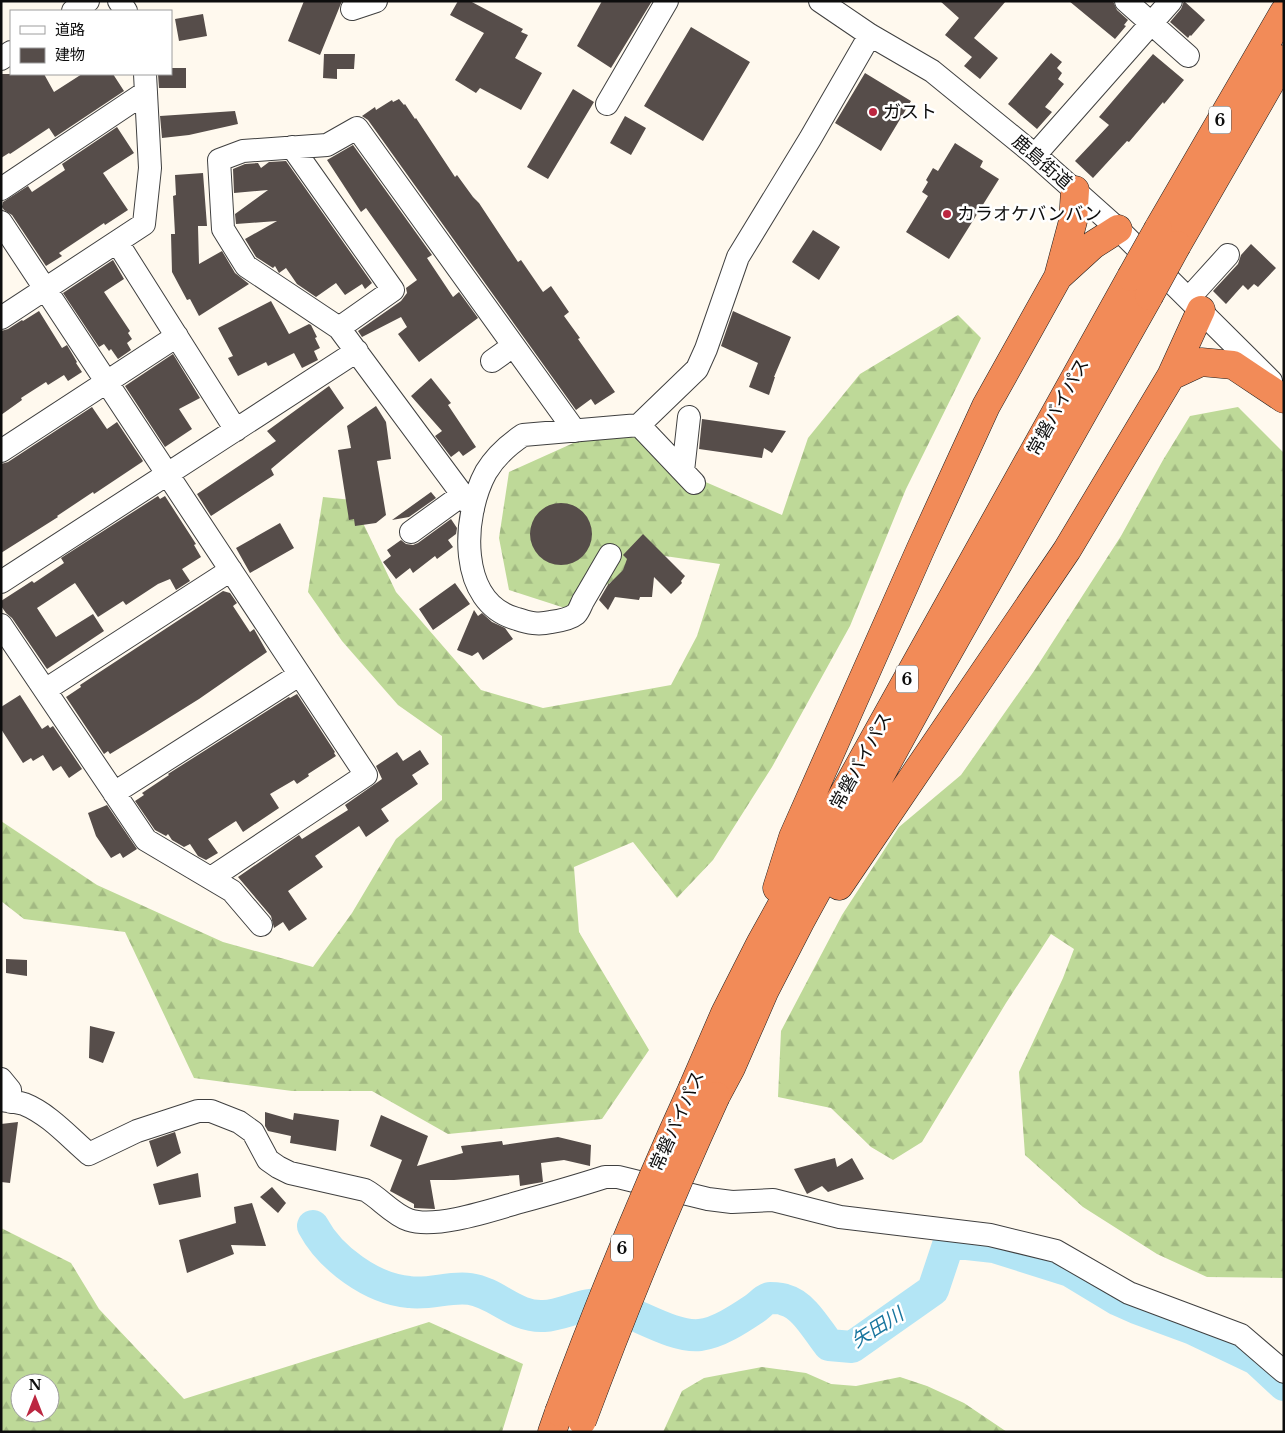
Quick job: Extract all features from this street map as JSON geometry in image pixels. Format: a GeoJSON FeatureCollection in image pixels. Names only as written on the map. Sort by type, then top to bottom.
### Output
{"type":"FeatureCollection","features":[{"type":"Feature","properties":{"kind":"highway","name":"常磐バイパス"},"geometry":{"type":"LineString","coordinates":[[705,1092],[732,1068],[765,990],[800,922],[934,677],[1284,12]]}},
{"type":"Feature","properties":{"kind":"highway","name":"常磐バイパス"},"geometry":{"type":"LineString","coordinates":[[1167,237],[1284,59]]}},
{"type":"Feature","properties":{"kind":"highway"},"geometry":{"type":"LineString","coordinates":[[760,944],[793,837],[921,548],[986,406],[1058,277],[1073,221],[1075,190]]}},
{"type":"Feature","properties":{"kind":"highway"},"geometry":{"type":"LineString","coordinates":[[1058,277],[1093,245],[1118,229]]}},
{"type":"Feature","properties":{"kind":"highway","name":"常磐バイパス"},"geometry":{"type":"LineString","coordinates":[[568,1424],[594,1318],[626,1238],[705,1092],[724,1013],[760,944],[1140,286]]}},
{"type":"Feature","properties":{"kind":"highway"},"geometry":{"type":"LineString","coordinates":[[732,1068],[778,1000],[799,956],[846,873],[1067,550],[1172,376],[1195,304]]}},
{"type":"Feature","properties":{"kind":"highway"},"geometry":{"type":"LineString","coordinates":[[1172,376],[1201,362],[1233,365],[1284,399]]}},
{"type":"Feature","properties":{"kind":"street"},"geometry":{"type":"LineString","coordinates":[[74,10],[88,1]]}},
{"type":"Feature","properties":{"kind":"street"},"geometry":{"type":"LineString","coordinates":[[352,9],[376,1]]}},
{"type":"Feature","properties":{"kind":"street"},"geometry":{"type":"LineString","coordinates":[[607,104],[667,1]]}},
{"type":"Feature","properties":{"kind":"street","name":"鹿島街道"},"geometry":{"type":"LineString","coordinates":[[820,1],[870,35],[932,71],[1035,154],[1118,229],[1284,394]]}},
{"type":"Feature","properties":{"kind":"street"},"geometry":{"type":"LineString","coordinates":[[1126,1],[1188,56]]}},
{"type":"Feature","properties":{"kind":"street"},"geometry":{"type":"LineString","coordinates":[[1035,154],[1171,1]]}},
{"type":"Feature","properties":{"kind":"street"},"geometry":{"type":"LineString","coordinates":[[411,532],[467,502],[477,492],[486,472],[495,459],[523,435],[639,425],[697,369],[706,350],[738,257],[810,139],[870,35]]}},
{"type":"Feature","properties":{"kind":"street"},"geometry":{"type":"LineString","coordinates":[[1,189],[146,83]]}},
{"type":"Feature","properties":{"kind":"street"},"geometry":{"type":"LineString","coordinates":[[1,318],[144,224],[150,168],[146,83]]}},
{"type":"Feature","properties":{"kind":"street"},"geometry":{"type":"LineString","coordinates":[[575,431],[357,128],[327,145],[243,151],[219,160],[223,229],[246,266],[339,328],[467,502],[470,556],[474,572],[480,588],[493,605],[507,616],[539,625],[559,621],[576,614],[610,555]]}},
{"type":"Feature","properties":{"kind":"street"},"geometry":{"type":"LineString","coordinates":[[292,147],[393,290],[339,328]]}},
{"type":"Feature","properties":{"kind":"street"},"geometry":{"type":"LineString","coordinates":[[1,222],[366,775],[211,878]]}},
{"type":"Feature","properties":{"kind":"street"},"geometry":{"type":"LineString","coordinates":[[117,242],[236,430]]}},
{"type":"Feature","properties":{"kind":"street"},"geometry":{"type":"LineString","coordinates":[[1195,304],[1228,255]]}},
{"type":"Feature","properties":{"kind":"street"},"geometry":{"type":"LineString","coordinates":[[1,451],[176,336]]}},
{"type":"Feature","properties":{"kind":"street"},"geometry":{"type":"LineString","coordinates":[[492,361],[513,346]]}},
{"type":"Feature","properties":{"kind":"street"},"geometry":{"type":"LineString","coordinates":[[1,582],[357,351]]}},
{"type":"Feature","properties":{"kind":"street"},"geometry":{"type":"LineString","coordinates":[[639,425],[689,477],[689,417]]}},
{"type":"Feature","properties":{"kind":"street"},"geometry":{"type":"LineString","coordinates":[[45,690],[231,570]]}},
{"type":"Feature","properties":{"kind":"street"},"geometry":{"type":"LineString","coordinates":[[1,625],[146,840],[232,891],[261,925]]}},
{"type":"Feature","properties":{"kind":"street"},"geometry":{"type":"LineString","coordinates":[[114,793],[299,675]]}},
{"type":"Feature","properties":{"kind":"street"},"geometry":{"type":"LineString","coordinates":[[1,1079],[10,1090],[6,1101],[28,1106],[47,1117],[89,1154],[137,1131],[198,1111],[211,1111],[239,1122],[254,1132],[268,1160],[278,1168],[290,1173],[365,1190],[399,1215],[420,1223],[444,1221],[498,1208],[605,1177],[618,1177],[708,1199],[741,1202],[773,1200],[849,1219],[990,1235],[1056,1251],[1129,1292],[1241,1335],[1284,1372]]}},
{"type":"Feature","properties":{"kind":"green space"},"geometry":{"type":"Polygon","coordinates":[[[958,315],[981,338],[906,489],[850,626],[772,767],[713,860],[677,898],[633,842],[574,867],[579,932],[649,1050],[602,1119],[448,1134],[372,1091],[292,1091],[194,1078],[125,932],[24,919],[1,901],[1,821],[97,885],[223,942],[313,967],[352,913],[396,839],[442,800],[442,736],[398,705],[342,641],[308,592],[323,497],[352,500],[396,592],[481,690],[543,708],[671,685],[697,636],[720,564],[651,554],[571,610],[509,590],[499,538],[509,472],[589,436],[664,438],[687,474],[782,515],[808,438],[860,374],[958,315]]]}},
{"type":"Feature","properties":{"kind":"green space"},"geometry":{"type":"Polygon","coordinates":[[[1238,407],[1284,453],[1284,1278],[1207,1277],[1157,1254],[1083,1207],[1025,1155],[1019,1072],[1063,978],[1074,949],[1051,934],[1006,1003],[922,1142],[893,1160],[871,1147],[831,1108],[778,1097],[781,1031],[842,915],[899,827],[961,775],[1034,671],[1121,536],[1190,416],[1238,407]]]}},
{"type":"Feature","properties":{"kind":"green space"},"geometry":{"type":"Polygon","coordinates":[[[1,1228],[71,1263],[99,1309],[184,1399],[429,1322],[523,1364],[502,1432],[1,1432],[1,1228]]]}},
{"type":"Feature","properties":{"kind":"green space"},"geometry":{"type":"Polygon","coordinates":[[[762,1367],[806,1373],[831,1384],[856,1386],[900,1377],[927,1386],[964,1403],[1007,1432],[663,1432],[682,1391],[704,1378],[762,1367]]]}},
{"type":"Feature","properties":{"kind":"building"},"geometry":{"type":"Polygon","coordinates":[[[304,1],[342,1],[320,55],[288,41],[304,1]]]}},
{"type":"Feature","properties":{"kind":"building"},"geometry":{"type":"Polygon","coordinates":[[[458,1],[470,1],[523,29],[521,32],[528,35],[515,58],[542,73],[521,110],[480,88],[476,93],[455,80],[484,33],[450,15],[458,1]]]}},
{"type":"Feature","properties":{"kind":"building"},"geometry":{"type":"Polygon","coordinates":[[[602,1],[652,1],[611,68],[577,46],[602,1]]]}},
{"type":"Feature","properties":{"kind":"building"},"geometry":{"type":"Polygon","coordinates":[[[940,1],[1006,1],[974,38],[998,58],[980,79],[964,66],[972,57],[945,35],[959,18],[940,1]]]}},
{"type":"Feature","properties":{"kind":"building"},"geometry":{"type":"Polygon","coordinates":[[[1069,1],[1113,1],[1117,10],[1128,20],[1124,25],[1126,26],[1115,39],[1069,1]]]}},
{"type":"Feature","properties":{"kind":"building"},"geometry":{"type":"Polygon","coordinates":[[[1184,1],[1205,20],[1188,38],[1170,22],[1181,9],[1184,1]]]}},
{"type":"Feature","properties":{"kind":"building"},"geometry":{"type":"Polygon","coordinates":[[[203,14],[207,36],[179,41],[175,19],[203,14]]]}},
{"type":"Feature","properties":{"kind":"building"},"geometry":{"type":"Polygon","coordinates":[[[691,27],[750,62],[703,141],[644,106],[691,27]]]}},
{"type":"Feature","properties":{"kind":"building"},"geometry":{"type":"Polygon","coordinates":[[[1051,53],[1062,62],[1057,68],[1062,73],[1058,79],[1064,84],[1045,107],[1052,112],[1037,129],[1008,104],[1051,53]]]}},
{"type":"Feature","properties":{"kind":"building"},"geometry":{"type":"Polygon","coordinates":[[[324,54],[355,54],[354,69],[337,69],[337,79],[323,78],[324,54]]]}},
{"type":"Feature","properties":{"kind":"building"},"geometry":{"type":"Polygon","coordinates":[[[1153,54],[1184,80],[1129,142],[1127,141],[1093,178],[1075,161],[1109,125],[1099,117],[1153,54]]]}},
{"type":"Feature","properties":{"kind":"building"},"geometry":{"type":"Polygon","coordinates":[[[172,68],[186,68],[186,88],[159,88],[158,75],[172,75],[172,68]]]}},
{"type":"Feature","properties":{"kind":"building","name":"ガスト"},"geometry":{"type":"Polygon","coordinates":[[[865,73],[911,101],[881,151],[835,123],[865,73]]]}},
{"type":"Feature","properties":{"kind":"building"},"geometry":{"type":"Polygon","coordinates":[[[1,74],[45,75],[54,92],[80,75],[114,75],[124,91],[55,137],[49,128],[1,158],[1,74]]]}},
{"type":"Feature","properties":{"kind":"building"},"geometry":{"type":"Polygon","coordinates":[[[573,89],[594,102],[548,179],[527,167],[573,89]]]}},
{"type":"Feature","properties":{"kind":"building"},"geometry":{"type":"Polygon","coordinates":[[[399,99],[416,118],[455,177],[457,175],[479,203],[518,262],[521,260],[543,292],[551,286],[569,312],[564,316],[615,392],[595,405],[591,399],[576,410],[368,120],[362,116],[375,107],[376,110],[392,100],[393,102],[399,99]]]}},
{"type":"Feature","properties":{"kind":"building"},"geometry":{"type":"Polygon","coordinates":[[[235,111],[238,124],[189,135],[162,138],[160,116],[235,111]]]}},
{"type":"Feature","properties":{"kind":"building"},"geometry":{"type":"Polygon","coordinates":[[[625,116],[646,128],[631,155],[610,143],[625,116]]]}},
{"type":"Feature","properties":{"kind":"building"},"geometry":{"type":"Polygon","coordinates":[[[117,127],[134,153],[103,173],[128,210],[105,225],[104,223],[59,253],[62,256],[46,266],[12,215],[4,210],[2,207],[3,202],[28,186],[32,192],[65,170],[62,164],[117,127]]]}},
{"type":"Feature","properties":{"kind":"building","name":"カラオケバンバン"},"geometry":{"type":"Polygon","coordinates":[[[955,143],[983,161],[980,167],[999,179],[949,259],[906,232],[928,196],[922,192],[928,182],[926,180],[933,168],[938,171],[955,143]]]}},
{"type":"Feature","properties":{"kind":"building"},"geometry":{"type":"Polygon","coordinates":[[[353,145],[432,255],[427,258],[453,297],[459,292],[478,318],[419,362],[398,334],[407,327],[401,317],[362,337],[358,331],[401,301],[407,293],[406,288],[417,280],[366,208],[361,212],[327,160],[353,145]]]}},
{"type":"Feature","properties":{"kind":"building"},"geometry":{"type":"Polygon","coordinates":[[[286,161],[372,283],[365,289],[362,284],[345,295],[336,283],[316,297],[297,284],[286,268],[279,273],[275,266],[273,268],[256,257],[245,239],[277,221],[236,224],[235,214],[268,190],[234,193],[233,169],[245,164],[258,163],[261,168],[269,162],[286,161]]]}},
{"type":"Feature","properties":{"kind":"building"},"geometry":{"type":"Polygon","coordinates":[[[203,173],[207,226],[198,226],[199,264],[222,251],[235,273],[249,284],[199,316],[190,299],[187,300],[172,272],[171,234],[175,234],[173,196],[176,195],[175,175],[203,173]]]}},
{"type":"Feature","properties":{"kind":"building"},"geometry":{"type":"Polygon","coordinates":[[[813,230],[840,247],[819,280],[792,262],[813,230]]]}},
{"type":"Feature","properties":{"kind":"building"},"geometry":{"type":"Polygon","coordinates":[[[1251,244],[1276,268],[1258,287],[1254,284],[1248,290],[1243,285],[1226,304],[1213,291],[1238,264],[1241,255],[1251,244]]]}},
{"type":"Feature","properties":{"kind":"building"},"geometry":{"type":"Polygon","coordinates":[[[113,260],[124,279],[104,292],[130,331],[128,333],[132,339],[127,343],[131,350],[118,359],[111,349],[109,351],[104,344],[99,347],[63,293],[113,260]]]}},
{"type":"Feature","properties":{"kind":"building"},"geometry":{"type":"Polygon","coordinates":[[[271,301],[289,334],[309,324],[311,325],[320,348],[314,351],[318,360],[302,368],[294,353],[268,366],[266,362],[238,376],[228,358],[233,356],[218,328],[271,301]]]}},
{"type":"Feature","properties":{"kind":"building"},"geometry":{"type":"Polygon","coordinates":[[[39,311],[62,348],[67,345],[82,372],[68,381],[64,375],[48,385],[46,382],[21,398],[22,400],[1,415],[1,331],[39,311]]]}},
{"type":"Feature","properties":{"kind":"building"},"geometry":{"type":"Polygon","coordinates":[[[733,311],[791,337],[774,377],[769,395],[749,387],[758,363],[721,346],[733,311]]]}},
{"type":"Feature","properties":{"kind":"building"},"geometry":{"type":"Polygon","coordinates":[[[173,354],[200,398],[179,409],[192,429],[165,447],[125,386],[173,354]]]}},
{"type":"Feature","properties":{"kind":"building"},"geometry":{"type":"Polygon","coordinates":[[[431,378],[451,403],[448,405],[476,447],[463,456],[459,451],[451,457],[435,436],[442,431],[411,396],[431,378]]]}},
{"type":"Feature","properties":{"kind":"building"},"geometry":{"type":"Polygon","coordinates":[[[329,386],[344,408],[271,469],[274,475],[211,516],[197,494],[276,441],[267,431],[329,386]]]}},
{"type":"Feature","properties":{"kind":"building"},"geometry":{"type":"Polygon","coordinates":[[[376,406],[386,422],[391,459],[377,461],[386,515],[376,523],[355,526],[354,519],[349,520],[338,450],[351,448],[347,426],[376,406]]]}},
{"type":"Feature","properties":{"kind":"building"},"geometry":{"type":"Polygon","coordinates":[[[92,407],[107,429],[117,422],[143,461],[1,553],[1,464],[8,462],[92,407]]]}},
{"type":"Feature","properties":{"kind":"building"},"geometry":{"type":"Polygon","coordinates":[[[702,419],[786,431],[772,453],[764,448],[762,458],[699,449],[702,419]]]}},
{"type":"Feature","properties":{"kind":"building"},"geometry":{"type":"Polygon","coordinates":[[[431,492],[436,498],[409,517],[392,520],[431,492]]]}},
{"type":"Feature","properties":{"kind":"building"},"geometry":{"type":"Polygon","coordinates":[[[158,496],[160,499],[165,496],[196,544],[194,545],[201,557],[182,569],[190,581],[176,590],[170,579],[158,584],[126,605],[123,601],[98,617],[75,583],[37,608],[56,637],[93,614],[104,631],[47,669],[12,618],[1,606],[1,601],[32,581],[34,583],[64,563],[61,558],[158,496]]]}},
{"type":"Feature","properties":{"kind":"building"},"geometry":{"type":"Polygon","coordinates":[[[561,503],[573,506],[583,512],[589,522],[592,534],[589,546],[583,556],[573,562],[561,565],[549,562],[539,556],[533,546],[530,534],[533,522],[539,512],[549,506],[561,503]]]}},
{"type":"Feature","properties":{"kind":"building"},"geometry":{"type":"Polygon","coordinates":[[[451,519],[457,528],[456,534],[448,540],[453,547],[437,559],[435,556],[413,573],[410,568],[396,579],[383,562],[391,556],[387,550],[401,540],[406,544],[413,545],[418,543],[451,519]]]}},
{"type":"Feature","properties":{"kind":"building"},"geometry":{"type":"Polygon","coordinates":[[[280,523],[294,548],[250,573],[236,548],[280,523]]]}},
{"type":"Feature","properties":{"kind":"building"},"geometry":{"type":"Polygon","coordinates":[[[643,534],[685,576],[681,581],[682,583],[671,594],[654,577],[652,597],[640,597],[639,600],[615,597],[608,610],[599,600],[609,583],[623,570],[627,559],[623,555],[643,534]]]}},
{"type":"Feature","properties":{"kind":"building"},"geometry":{"type":"Polygon","coordinates":[[[455,583],[470,604],[433,630],[419,609],[455,583]]]}},
{"type":"Feature","properties":{"kind":"building"},"geometry":{"type":"Polygon","coordinates":[[[223,591],[230,593],[237,603],[233,606],[250,632],[254,629],[267,652],[199,699],[110,754],[108,751],[104,754],[66,697],[81,687],[80,685],[223,591]]]}},
{"type":"Feature","properties":{"kind":"building"},"geometry":{"type":"Polygon","coordinates":[[[474,610],[478,616],[482,613],[492,622],[505,628],[513,639],[483,660],[478,652],[472,656],[457,650],[474,610]]]}},
{"type":"Feature","properties":{"kind":"building"},"geometry":{"type":"Polygon","coordinates":[[[297,694],[336,756],[308,774],[309,776],[297,784],[294,780],[270,794],[279,808],[243,832],[236,821],[208,839],[218,853],[206,860],[198,856],[190,844],[184,847],[172,840],[168,834],[166,836],[155,830],[135,801],[144,795],[142,793],[168,774],[289,697],[297,694]]]}},
{"type":"Feature","properties":{"kind":"building"},"geometry":{"type":"Polygon","coordinates":[[[20,695],[42,729],[48,725],[50,728],[53,726],[82,769],[69,778],[61,766],[53,771],[43,755],[33,761],[31,758],[23,763],[1,729],[1,707],[20,695]]]}},
{"type":"Feature","properties":{"kind":"building"},"geometry":{"type":"Polygon","coordinates":[[[420,750],[429,764],[412,775],[418,784],[381,809],[389,821],[366,837],[359,826],[315,856],[323,867],[288,891],[307,919],[289,931],[283,922],[274,928],[271,916],[238,877],[299,835],[302,839],[348,810],[345,805],[382,779],[376,766],[397,752],[403,761],[420,750]]]}},
{"type":"Feature","properties":{"kind":"building"},"geometry":{"type":"Polygon","coordinates":[[[107,805],[137,849],[123,858],[120,853],[111,858],[96,836],[88,813],[107,805]]]}},
{"type":"Feature","properties":{"kind":"building"},"geometry":{"type":"Polygon","coordinates":[[[6,959],[27,960],[27,976],[6,973],[6,959]]]}},
{"type":"Feature","properties":{"kind":"building"},"geometry":{"type":"Polygon","coordinates":[[[90,1026],[115,1032],[103,1063],[89,1058],[90,1026]]]}},
{"type":"Feature","properties":{"kind":"building"},"geometry":{"type":"Polygon","coordinates":[[[265,1112],[293,1120],[294,1113],[339,1120],[336,1151],[290,1143],[291,1136],[268,1131],[265,1126],[265,1112]]]}},
{"type":"Feature","properties":{"kind":"building"},"geometry":{"type":"Polygon","coordinates":[[[381,1115],[428,1136],[417,1166],[463,1153],[461,1146],[502,1141],[503,1145],[558,1137],[591,1145],[590,1166],[564,1160],[541,1163],[543,1182],[520,1186],[519,1175],[430,1180],[435,1209],[414,1208],[414,1204],[390,1191],[402,1160],[370,1146],[381,1115]]]}},
{"type":"Feature","properties":{"kind":"building"},"geometry":{"type":"Polygon","coordinates":[[[18,1122],[10,1183],[1,1182],[1,1124],[18,1122]]]}},
{"type":"Feature","properties":{"kind":"building"},"geometry":{"type":"Polygon","coordinates":[[[175,1132],[181,1153],[157,1167],[149,1141],[175,1132]]]}},
{"type":"Feature","properties":{"kind":"building"},"geometry":{"type":"Polygon","coordinates":[[[835,1158],[837,1167],[852,1158],[864,1179],[828,1192],[822,1186],[807,1194],[794,1169],[835,1158]]]}},
{"type":"Feature","properties":{"kind":"building"},"geometry":{"type":"Polygon","coordinates":[[[198,1173],[201,1197],[159,1205],[153,1184],[198,1173]]]}},
{"type":"Feature","properties":{"kind":"building"},"geometry":{"type":"Polygon","coordinates":[[[272,1187],[286,1203],[278,1213],[260,1197],[272,1187]]]}},
{"type":"Feature","properties":{"kind":"building"},"geometry":{"type":"Polygon","coordinates":[[[252,1203],[266,1246],[231,1245],[234,1254],[187,1273],[179,1240],[236,1223],[234,1207],[252,1203]]]}},
{"type":"Feature","properties":{"kind":"waterway","name":"矢田川"},"geometry":{"type":"LineString","coordinates":[[313,1226],[320,1238],[341,1260],[367,1278],[395,1290],[417,1293],[462,1288],[470,1289],[480,1291],[515,1309],[534,1316],[552,1315],[583,1306],[607,1305],[665,1328],[689,1335],[714,1332],[735,1321],[764,1301],[770,1298],[780,1298],[792,1303],[804,1312],[829,1345],[852,1347],[933,1290],[949,1242],[994,1247],[1070,1271],[1118,1300],[1193,1329],[1256,1359],[1284,1385]]}},
{"type":"Feature","properties":{"kind":"place","name":"ガスト"},"geometry":{"type":"Point","coordinates":[873,112]}},
{"type":"Feature","properties":{"kind":"place","name":"カラオケバンバン"},"geometry":{"type":"Point","coordinates":[947,214]}}]}
